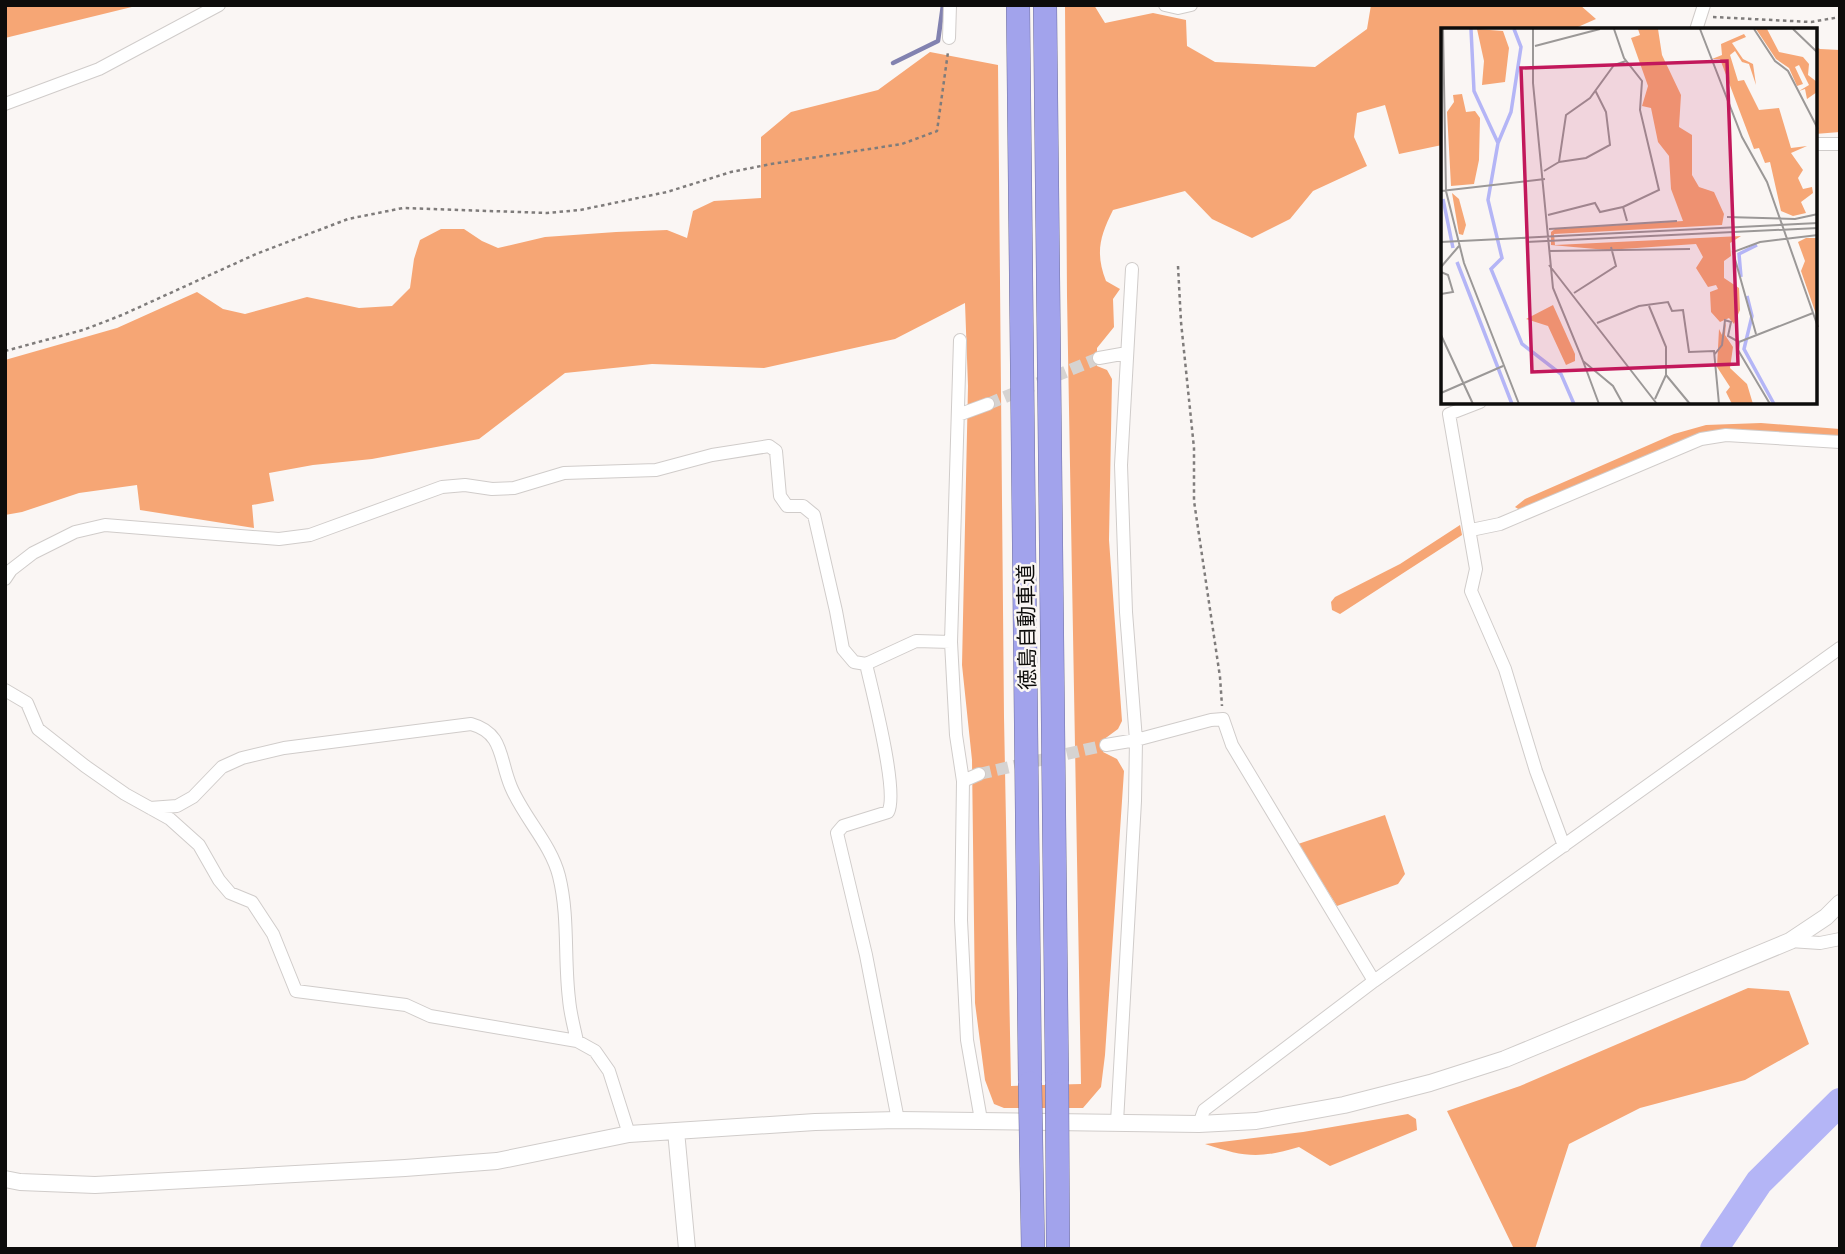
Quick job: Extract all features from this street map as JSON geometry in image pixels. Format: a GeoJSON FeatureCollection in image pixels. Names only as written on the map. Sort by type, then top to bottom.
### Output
{"type":"FeatureCollection","features":[{"type":"Feature","properties":{"kind":"highway","name":"徳島自動車道"},"geometry":{"type":"LineString","coordinates":[[1018,5],[1032,1249]]}},
{"type":"Feature","properties":{"kind":"highway","name":"徳島自動車道"},"geometry":{"type":"LineString","coordinates":[[1045,5],[1058,1249]]}},
{"type":"Feature","properties":{"kind":"street"},"geometry":{"type":"LineString","coordinates":[[5,104],[99,69],[219,5]]}},
{"type":"Feature","properties":{"kind":"street"},"geometry":{"type":"LineString","coordinates":[[949,38],[950,5]]}},
{"type":"Feature","properties":{"kind":"street"},"geometry":{"type":"LineString","coordinates":[[1165,5],[1178,8],[1191,5]]}},
{"type":"Feature","properties":{"kind":"street"},"geometry":{"type":"LineString","coordinates":[[1697,28],[1702,9]]}},
{"type":"Feature","properties":{"kind":"street"},"geometry":{"type":"LineString","coordinates":[[1817,144],[1840,144]]}},
{"type":"Feature","properties":{"kind":"street"},"geometry":{"type":"LineString","coordinates":[[1117,1122],[1135,801],[1136,740],[1126,612],[1122,465],[1132,269]]}},
{"type":"Feature","properties":{"kind":"street"},"geometry":{"type":"LineString","coordinates":[[960,340],[951,642],[956,735],[963,781],[961,920],[967,1040],[981,1120]]}},
{"type":"Feature","properties":{"kind":"street"},"geometry":{"type":"LineString","coordinates":[[1099,358],[1127,353]]}},
{"type":"Feature","properties":{"kind":"street"},"geometry":{"type":"LineString","coordinates":[[958,415],[988,404]]}},
{"type":"Feature","properties":{"kind":"street"},"geometry":{"type":"LineString","coordinates":[[1475,404],[1449,414],[1476,569],[1471,591],[1505,669],[1536,771],[1564,846]]}},
{"type":"Feature","properties":{"kind":"street"},"geometry":{"type":"LineString","coordinates":[[1471,530],[1512,519],[1701,439],[1726,435],[1840,442]]}},
{"type":"Feature","properties":{"kind":"street"},"geometry":{"type":"LineString","coordinates":[[5,579],[11,570],[33,553],[75,532],[105,525],[279,539],[310,535],[442,487],[465,485],[492,489],[514,488],[564,473],[656,470],[712,455],[769,446],[776,451],[780,496],[787,506],[803,506],[814,515],[843,649],[854,662],[866,664],[916,641],[951,642]]}},
{"type":"Feature","properties":{"kind":"street"},"geometry":{"type":"LineString","coordinates":[[1199,1124],[1204,1110],[1374,981],[1840,648]]}},
{"type":"Feature","properties":{"kind":"street"},"geometry":{"type":"LineString","coordinates":[[866,664],[886,758],[892,805],[888,811],[843,826],[837,833],[866,955],[898,1120]]}},
{"type":"Feature","properties":{"kind":"street"},"geometry":{"type":"LineString","coordinates":[[5,690],[27,703],[38,729],[125,794],[170,819],[199,845],[219,880],[230,893],[252,902],[274,934],[296,991],[406,1005],[430,1016],[577,1041],[595,1051],[609,1071],[629,1134]]}},
{"type":"Feature","properties":{"kind":"street"},"geometry":{"type":"LineString","coordinates":[[1106,745],[1223,719],[1232,745],[1374,981]]}},
{"type":"Feature","properties":{"kind":"street"},"geometry":{"type":"LineString","coordinates":[[150,808],[177,806],[193,797],[222,767],[242,758],[284,748],[471,724],[485,728],[497,741],[514,794],[555,862],[563,895],[569,1000],[577,1041]]}},
{"type":"Feature","properties":{"kind":"street"},"geometry":{"type":"LineString","coordinates":[[963,781],[979,774]]}},
{"type":"Feature","properties":{"kind":"street"},"geometry":{"type":"LineString","coordinates":[[5,1179],[95,1185],[405,1168],[497,1161],[629,1134],[816,1122],[981,1120],[1199,1124],[1256,1121],[1344,1105],[1430,1083],[1504,1059],[1790,941],[1826,917],[1840,903]]}},
{"type":"Feature","properties":{"kind":"street"},"geometry":{"type":"LineString","coordinates":[[1790,941],[1820,943],[1840,939]]}},
{"type":"Feature","properties":{"kind":"street"},"geometry":{"type":"LineString","coordinates":[[676,1131],[687,1249]]}},
{"type":"Feature","properties":{"kind":"path"},"geometry":{"type":"LineString","coordinates":[[1702,9],[1718,19],[1811,22],[1840,17]]}},
{"type":"Feature","properties":{"kind":"path"},"geometry":{"type":"LineString","coordinates":[[5,351],[83,330],[122,315],[256,254],[348,219],[403,208],[547,213],[580,210],[667,192],[732,172],[771,164],[902,144],[937,131],[949,38]]}},
{"type":"Feature","properties":{"kind":"path"},"geometry":{"type":"LineString","coordinates":[[1178,266],[1194,448],[1194,501],[1220,677],[1223,719]]}},
{"type":"Feature","properties":{"kind":"shaded area"},"geometry":{"type":"Polygon","coordinates":[[[5,5],[140,5],[5,38],[5,5]]]}},
{"type":"Feature","properties":{"kind":"shaded area"},"geometry":{"type":"Polygon","coordinates":[[[1065,5],[1094,5],[1105,23],[1153,13],[1186,20],[1187,46],[1215,62],[1315,67],[1367,29],[1371,5],[1580,5],[1596,19],[1576,28],[1441,28],[1441,145],[1399,154],[1385,105],[1357,113],[1354,137],[1367,166],[1313,191],[1290,219],[1252,238],[1212,219],[1185,191],[1113,210],[1102,237],[1100,253],[1106,281],[1120,289],[1113,299],[1114,327],[1097,348],[1097,366],[1107,370],[1112,379],[1109,540],[1122,721],[1118,729],[1103,740],[1103,752],[1117,759],[1124,771],[1105,1055],[1101,1087],[1083,1108],[1004,1108],[994,1104],[985,1080],[975,1003],[972,760],[962,665],[968,386],[965,303],[895,339],[764,368],[652,364],[565,373],[479,439],[372,459],[269,473],[274,501],[252,505],[254,528],[140,510],[137,485],[79,493],[5,515],[5,360],[117,328],[197,292],[223,309],[245,314],[307,297],[359,308],[392,306],[410,288],[420,240],[441,229],[464,229],[498,248],[545,237],[616,232],[667,230],[687,238],[693,211],[714,201],[761,198],[761,137],[791,112],[878,90],[930,52],[998,65],[1004,717],[1011,1086],[1081,1084],[1067,296],[1065,5]]]}},
{"type":"Feature","properties":{"kind":"shaded area"},"geometry":{"type":"Polygon","coordinates":[[[1817,47],[1840,50],[1840,132],[1817,134],[1817,47]]]}},
{"type":"Feature","properties":{"kind":"shaded area"},"geometry":{"type":"Polygon","coordinates":[[[1761,423],[1840,429],[1840,437],[1733,429],[1701,433],[1520,510],[1515,507],[1525,499],[1674,434],[1706,425],[1761,423]]]}},
{"type":"Feature","properties":{"kind":"shaded area"},"geometry":{"type":"Polygon","coordinates":[[[1460,525],[1462,535],[1340,614],[1332,610],[1331,602],[1335,597],[1400,564],[1460,525]]]}},
{"type":"Feature","properties":{"kind":"shaded area"},"geometry":{"type":"Polygon","coordinates":[[[1385,815],[1405,874],[1398,884],[1337,906],[1298,844],[1385,815]]]}},
{"type":"Feature","properties":{"kind":"shaded area"},"geometry":{"type":"Polygon","coordinates":[[[1748,988],[1789,991],[1809,1044],[1745,1080],[1640,1108],[1569,1144],[1535,1249],[1514,1249],[1447,1111],[1520,1086],[1748,988]]]}},
{"type":"Feature","properties":{"kind":"shaded area"},"geometry":{"type":"Polygon","coordinates":[[[1408,1114],[1416,1119],[1417,1130],[1330,1166],[1299,1147],[1252,1155],[1205,1144],[1303,1132],[1408,1114]]]}},
{"type":"Feature","properties":{"kind":"waterway"},"geometry":{"type":"LineString","coordinates":[[893,63],[938,41],[943,5]]}},
{"type":"Feature","properties":{"kind":"waterway"},"geometry":{"type":"LineString","coordinates":[[1714,1249],[1759,1182],[1840,1102]]}},
{"type":"Feature","properties":{"kind":"tunnel"},"geometry":{"type":"LineString","coordinates":[[988,404],[1099,358]]}},
{"type":"Feature","properties":{"kind":"tunnel"},"geometry":{"type":"LineString","coordinates":[[979,774],[1106,745]]}}]}
